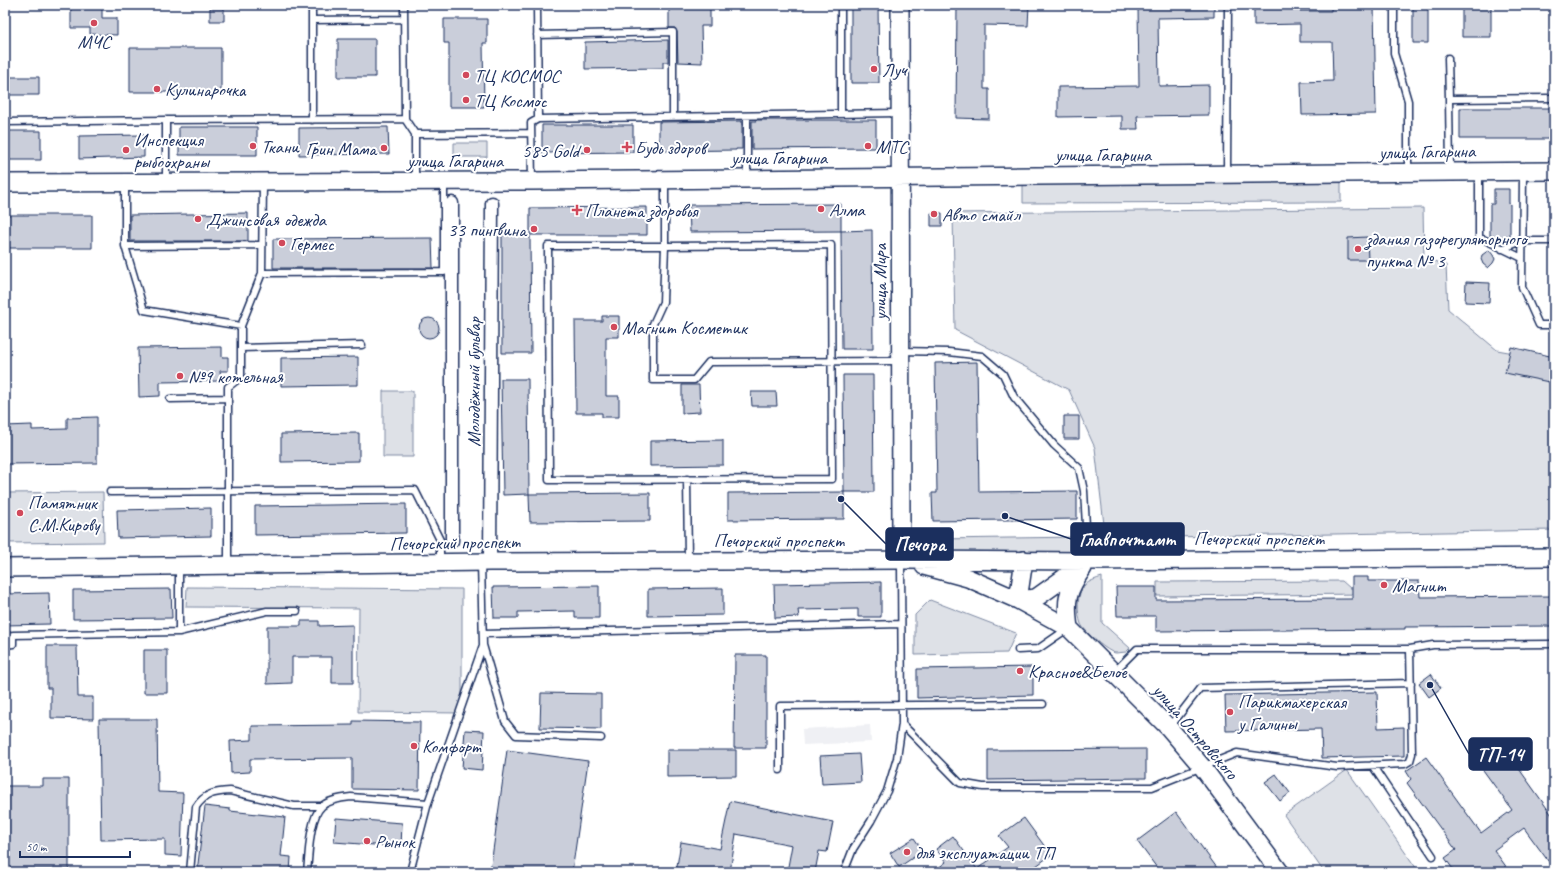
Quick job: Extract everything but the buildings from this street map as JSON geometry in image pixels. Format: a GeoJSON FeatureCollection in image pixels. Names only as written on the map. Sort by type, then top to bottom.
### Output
{"type":"FeatureCollection","features":[{"type":"Feature","properties":{"kind":"main road","name":"улица Мира"},"geometry":{"type":"LineString","coordinates":[[900,5],[900,560]]}},
{"type":"Feature","properties":{"kind":"main road","name":"улица Гагарина"},"geometry":{"type":"LineString","coordinates":[[5,183],[415,182],[1554,171]]}},
{"type":"Feature","properties":{"kind":"main road","name":"Печорский проспект"},"geometry":{"type":"LineString","coordinates":[[5,568],[486,562],[900,560],[1088,561],[1554,557]]}},
{"type":"Feature","properties":{"kind":"main road","name":"улица Островского"},"geometry":{"type":"LineString","coordinates":[[900,560],[968,578],[1018,600],[1069,628],[1169,728],[1203,768],[1280,872]]}},
{"type":"Feature","properties":{"kind":"main road"},"geometry":{"type":"LineString","coordinates":[[991,560],[1021,580],[1040,596],[1069,628]]}},
{"type":"Feature","properties":{"kind":"main road"},"geometry":{"type":"LineString","coordinates":[[1024,560],[1018,600],[1036,598],[1040,596],[1088,561]]}},
{"type":"Feature","properties":{"kind":"main road"},"geometry":{"type":"LineString","coordinates":[[1069,628],[1066,611],[1072,584],[1088,561]]}},
{"type":"Feature","properties":{"kind":"street"},"geometry":{"type":"LineString","coordinates":[[452,203],[452,541]]}},
{"type":"Feature","properties":{"kind":"street","name":"Молодёжный бульвар"},"geometry":{"type":"LineString","coordinates":[[486,562],[492,203]]}},
{"type":"Feature","properties":{"kind":"lane"},"geometry":{"type":"LineString","coordinates":[[312,5],[312,120]]}},
{"type":"Feature","properties":{"kind":"lane"},"geometry":{"type":"LineString","coordinates":[[404,5],[405,119],[415,134],[415,182]]}},
{"type":"Feature","properties":{"kind":"lane"},"geometry":{"type":"LineString","coordinates":[[538,5],[538,118]]}},
{"type":"Feature","properties":{"kind":"lane"},"geometry":{"type":"LineString","coordinates":[[841,5],[841,114]]}},
{"type":"Feature","properties":{"kind":"lane"},"geometry":{"type":"LineString","coordinates":[[1227,175],[1228,5]]}},
{"type":"Feature","properties":{"kind":"lane"},"geometry":{"type":"LineString","coordinates":[[1394,5],[1394,53],[1408,101],[1408,172]]}},
{"type":"Feature","properties":{"kind":"lane"},"geometry":{"type":"LineString","coordinates":[[312,20],[404,19]]}},
{"type":"Feature","properties":{"kind":"lane"},"geometry":{"type":"LineString","coordinates":[[538,35],[673,32],[673,116]]}},
{"type":"Feature","properties":{"kind":"lane"},"geometry":{"type":"LineString","coordinates":[[1448,58],[1450,172]]}},
{"type":"Feature","properties":{"kind":"lane"},"geometry":{"type":"LineString","coordinates":[[1449,99],[1554,98]]}},
{"type":"Feature","properties":{"kind":"lane"},"geometry":{"type":"LineString","coordinates":[[532,181],[531,123],[538,118],[900,113]]}},
{"type":"Feature","properties":{"kind":"lane"},"geometry":{"type":"LineString","coordinates":[[747,116],[747,178]]}},
{"type":"Feature","properties":{"kind":"lane"},"geometry":{"type":"LineString","coordinates":[[5,122],[405,119]]}},
{"type":"Feature","properties":{"kind":"lane"},"geometry":{"type":"LineString","coordinates":[[166,120],[166,182]]}},
{"type":"Feature","properties":{"kind":"lane"},"geometry":{"type":"LineString","coordinates":[[415,134],[531,133]]}},
{"type":"Feature","properties":{"kind":"lane"},"geometry":{"type":"LineString","coordinates":[[1523,171],[1522,287],[1539,325],[1554,326]]}},
{"type":"Feature","properties":{"kind":"lane"},"geometry":{"type":"LineString","coordinates":[[1479,172],[1479,237],[1522,258]]}},
{"type":"Feature","properties":{"kind":"lane"},"geometry":{"type":"LineString","coordinates":[[665,179],[663,302],[653,324],[653,380],[694,380],[709,362],[832,362],[949,352],[982,356],[1003,374],[1018,402],[1054,445],[1079,468],[1084,491],[1088,561]]}},
{"type":"Feature","properties":{"kind":"lane"},"geometry":{"type":"LineString","coordinates":[[262,273],[444,272],[444,181]]}},
{"type":"Feature","properties":{"kind":"lane"},"geometry":{"type":"LineString","coordinates":[[228,565],[228,387],[241,377],[241,326],[262,273],[263,182]]}},
{"type":"Feature","properties":{"kind":"lane"},"geometry":{"type":"LineString","coordinates":[[125,183],[126,246],[144,310],[241,326]]}},
{"type":"Feature","properties":{"kind":"lane"},"geometry":{"type":"LineString","coordinates":[[1502,249],[1522,241],[1554,241]]}},
{"type":"Feature","properties":{"kind":"lane"},"geometry":{"type":"LineString","coordinates":[[831,245],[832,479],[549,480],[548,246],[665,246],[831,245]]}},
{"type":"Feature","properties":{"kind":"lane"},"geometry":{"type":"LineString","coordinates":[[126,246],[262,246]]}},
{"type":"Feature","properties":{"kind":"lane"},"geometry":{"type":"LineString","coordinates":[[241,348],[362,345]]}},
{"type":"Feature","properties":{"kind":"lane"},"geometry":{"type":"LineString","coordinates":[[170,399],[228,398]]}},
{"type":"Feature","properties":{"kind":"lane"},"geometry":{"type":"LineString","coordinates":[[687,479],[688,562]]}},
{"type":"Feature","properties":{"kind":"lane"},"geometry":{"type":"LineString","coordinates":[[110,492],[228,490],[415,490],[440,540],[440,563]]}},
{"type":"Feature","properties":{"kind":"lane"},"geometry":{"type":"LineString","coordinates":[[844,872],[853,849],[871,821],[886,791],[897,758],[902,724],[900,560]]}},
{"type":"Feature","properties":{"kind":"lane"},"geometry":{"type":"LineString","coordinates":[[486,562],[483,645],[505,721],[516,734],[601,738]]}},
{"type":"Feature","properties":{"kind":"lane"},"geometry":{"type":"LineString","coordinates":[[179,566],[179,632]]}},
{"type":"Feature","properties":{"kind":"lane"},"geometry":{"type":"LineString","coordinates":[[5,645],[13,644],[13,635],[179,632],[267,611],[297,611]]}},
{"type":"Feature","properties":{"kind":"lane"},"geometry":{"type":"LineString","coordinates":[[483,634],[901,624]]}},
{"type":"Feature","properties":{"kind":"lane"},"geometry":{"type":"LineString","coordinates":[[1018,650],[1038,650],[1069,628]]}},
{"type":"Feature","properties":{"kind":"lane"},"geometry":{"type":"LineString","coordinates":[[1114,672],[1137,649],[1410,649],[1433,645],[1554,644]]}},
{"type":"Feature","properties":{"kind":"lane"},"geometry":{"type":"LineString","coordinates":[[410,872],[428,803],[483,645]]}},
{"type":"Feature","properties":{"kind":"lane"},"geometry":{"type":"LineString","coordinates":[[902,724],[960,783],[983,787],[1152,787],[1203,768],[1237,753],[1337,767],[1405,764],[1410,762],[1412,754],[1410,649]]}},
{"type":"Feature","properties":{"kind":"lane"},"geometry":{"type":"LineString","coordinates":[[1169,728],[1200,688],[1411,683]]}},
{"type":"Feature","properties":{"kind":"lane"},"geometry":{"type":"LineString","coordinates":[[780,770],[780,706],[1043,704]]}},
{"type":"Feature","properties":{"kind":"lane"},"geometry":{"type":"LineString","coordinates":[[1372,765],[1433,856]]}},
{"type":"Feature","properties":{"kind":"lane"},"geometry":{"type":"LineString","coordinates":[[190,872],[196,807],[201,799],[210,794],[230,791],[294,806],[322,806],[342,798],[428,803]]}},
{"type":"Feature","properties":{"kind":"lane"},"geometry":{"type":"LineString","coordinates":[[307,872],[312,824],[315,816],[322,806]]}},
{"type":"Feature","properties":{"kind":"shaded area"},"geometry":{"type":"Polygon","coordinates":[[[454,143],[487,143],[487,157],[454,157],[454,143]]]}},
{"type":"Feature","properties":{"kind":"shaded area"},"geometry":{"type":"Polygon","coordinates":[[[1341,182],[1341,202],[1023,203],[1023,184],[1341,182]]]}},
{"type":"Feature","properties":{"kind":"shaded area"},"geometry":{"type":"Polygon","coordinates":[[[1423,208],[1424,258],[1446,265],[1448,309],[1497,350],[1554,360],[1554,530],[1115,538],[1105,533],[1095,448],[1069,390],[955,330],[953,213],[1423,208]]]}},
{"type":"Feature","properties":{"kind":"shaded area"},"geometry":{"type":"Polygon","coordinates":[[[383,391],[413,391],[413,457],[383,457],[383,391]]]}},
{"type":"Feature","properties":{"kind":"shaded area"},"geometry":{"type":"Polygon","coordinates":[[[103,492],[104,542],[5,543],[5,493],[103,492]]]}},
{"type":"Feature","properties":{"kind":"shaded area"},"geometry":{"type":"Polygon","coordinates":[[[1082,537],[1082,552],[950,553],[938,539],[1082,537]]]}},
{"type":"Feature","properties":{"kind":"shaded area"},"geometry":{"type":"Polygon","coordinates":[[[1102,577],[1102,623],[1130,648],[1126,652],[1112,652],[1102,646],[1081,624],[1078,609],[1080,593],[1085,585],[1102,577]]]}},
{"type":"Feature","properties":{"kind":"shaded area"},"geometry":{"type":"Polygon","coordinates":[[[1342,581],[1350,588],[1367,588],[1367,594],[1157,596],[1157,582],[1342,581]]]}},
{"type":"Feature","properties":{"kind":"shaded area"},"geometry":{"type":"Polygon","coordinates":[[[187,587],[462,589],[462,713],[358,712],[359,608],[186,607],[187,587]]]}},
{"type":"Feature","properties":{"kind":"shaded area"},"geometry":{"type":"Polygon","coordinates":[[[930,600],[1016,633],[1007,653],[915,655],[915,615],[930,600]]]}},
{"type":"Feature","properties":{"kind":"shaded area"},"geometry":{"type":"Polygon","coordinates":[[[870,725],[871,742],[803,745],[802,729],[870,725]]]}},
{"type":"Feature","properties":{"kind":"shaded area"},"geometry":{"type":"Polygon","coordinates":[[[1347,770],[1419,872],[1324,872],[1284,815],[1347,770]]]}},
{"type":"Feature","properties":{"kind":"place","name":"МЧС"},"geometry":{"type":"Point","coordinates":[94,23]}},
{"type":"Feature","properties":{"kind":"place","name":"Луч"},"geometry":{"type":"Point","coordinates":[874,69]}},
{"type":"Feature","properties":{"kind":"place","name":"ТЦ КОСМОС"},"geometry":{"type":"Point","coordinates":[466,75]}},
{"type":"Feature","properties":{"kind":"place","name":"Кулинарочка"},"geometry":{"type":"Point","coordinates":[157,89]}},
{"type":"Feature","properties":{"kind":"place","name":"ТЦ Космос"},"geometry":{"type":"Point","coordinates":[466,100]}},
{"type":"Feature","properties":{"kind":"place","name":"Ткани"},"geometry":{"type":"Point","coordinates":[253,146]}},
{"type":"Feature","properties":{"kind":"place","name":"МТС"},"geometry":{"type":"Point","coordinates":[868,146]}},
{"type":"Feature","properties":{"kind":"place","name":"Будь здоров"},"geometry":{"type":"Point","coordinates":[627,147]}},
{"type":"Feature","properties":{"kind":"place","name":"Грин Мама"},"geometry":{"type":"Point","coordinates":[384,148]}},
{"type":"Feature","properties":{"kind":"place","name":"Инспекция рыбоохраны"},"geometry":{"type":"Point","coordinates":[126,150]}},
{"type":"Feature","properties":{"kind":"place","name":"585 Gold"},"geometry":{"type":"Point","coordinates":[587,150]}},
{"type":"Feature","properties":{"kind":"place","name":"Алма"},"geometry":{"type":"Point","coordinates":[821,209]}},
{"type":"Feature","properties":{"kind":"place","name":"Планета здоровья"},"geometry":{"type":"Point","coordinates":[577,210]}},
{"type":"Feature","properties":{"kind":"place","name":"Авто смайл"},"geometry":{"type":"Point","coordinates":[934,214]}},
{"type":"Feature","properties":{"kind":"place","name":"Джинсовая одежда"},"geometry":{"type":"Point","coordinates":[198,219]}},
{"type":"Feature","properties":{"kind":"place","name":"33 пингвина"},"geometry":{"type":"Point","coordinates":[534,229]}},
{"type":"Feature","properties":{"kind":"place","name":"Гермес"},"geometry":{"type":"Point","coordinates":[282,243]}},
{"type":"Feature","properties":{"kind":"place","name":"здания газорегуляторного пункта № 3"},"geometry":{"type":"Point","coordinates":[1358,249]}},
{"type":"Feature","properties":{"kind":"place","name":"Магнит Косметик"},"geometry":{"type":"Point","coordinates":[614,327]}},
{"type":"Feature","properties":{"kind":"place","name":"№9 котельная"},"geometry":{"type":"Point","coordinates":[180,376]}},
{"type":"Feature","properties":{"kind":"place","name":"Печора"},"geometry":{"type":"Point","coordinates":[841,499]}},
{"type":"Feature","properties":{"kind":"place","name":"Памятник С.М.Кирову"},"geometry":{"type":"Point","coordinates":[20,513]}},
{"type":"Feature","properties":{"kind":"place","name":"Главпочтамт"},"geometry":{"type":"Point","coordinates":[1005,516]}},
{"type":"Feature","properties":{"kind":"place","name":"Магнит"},"geometry":{"type":"Point","coordinates":[1384,585]}},
{"type":"Feature","properties":{"kind":"place","name":"Красное&Белое"},"geometry":{"type":"Point","coordinates":[1020,671]}},
{"type":"Feature","properties":{"kind":"place","name":"ТП-14"},"geometry":{"type":"Point","coordinates":[1430,685]}},
{"type":"Feature","properties":{"kind":"place","name":"Парикмахерская у Галины"},"geometry":{"type":"Point","coordinates":[1230,712]}},
{"type":"Feature","properties":{"kind":"place","name":"Комфорт"},"geometry":{"type":"Point","coordinates":[414,746]}},
{"type":"Feature","properties":{"kind":"place","name":"Рынок"},"geometry":{"type":"Point","coordinates":[367,841]}},
{"type":"Feature","properties":{"kind":"place","name":"для эксплуатации ТП"},"geometry":{"type":"Point","coordinates":[907,852]}}]}
